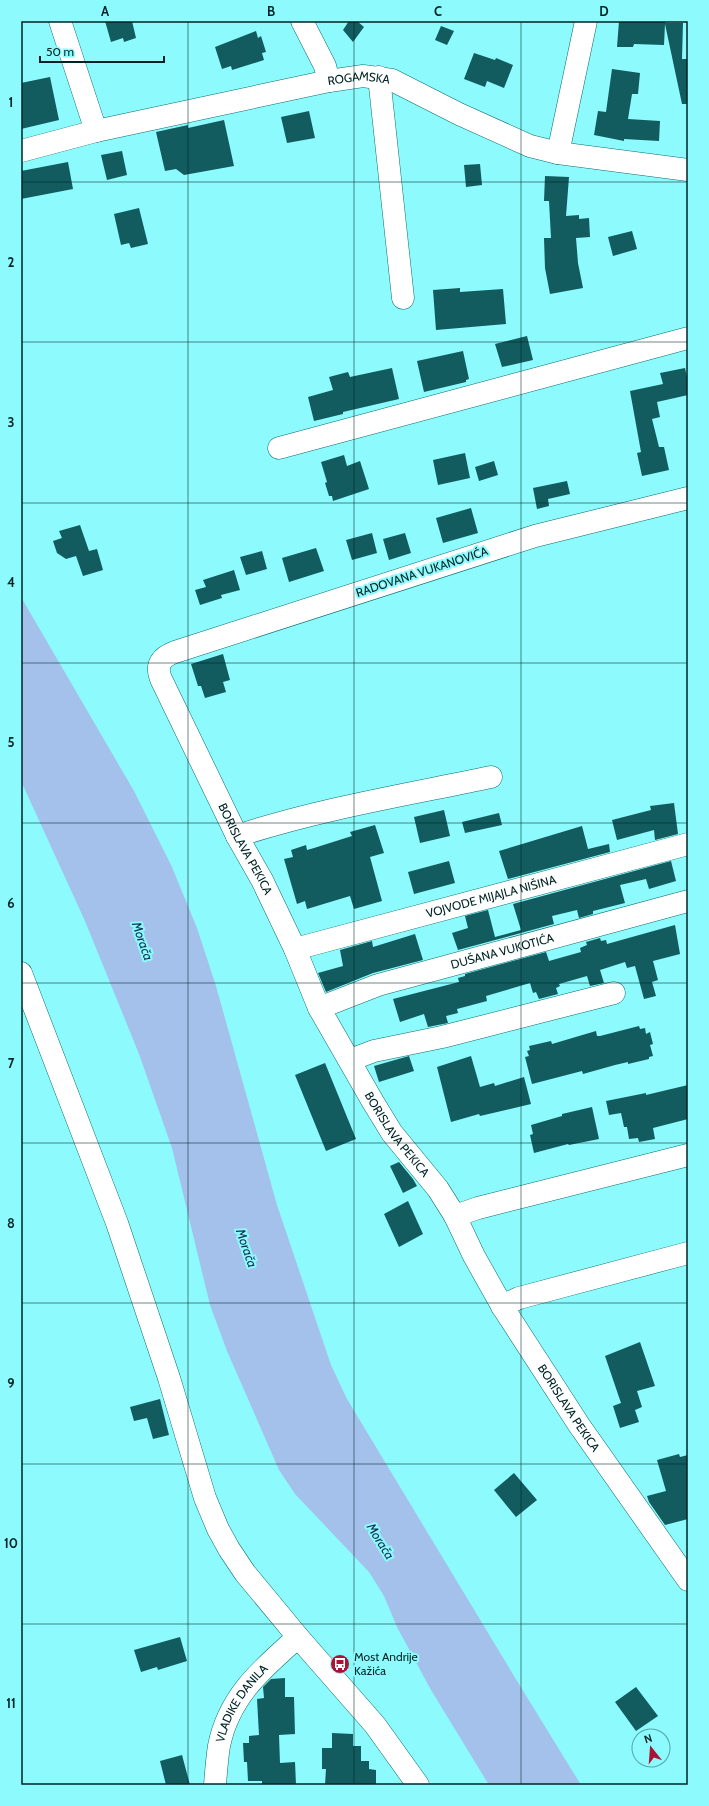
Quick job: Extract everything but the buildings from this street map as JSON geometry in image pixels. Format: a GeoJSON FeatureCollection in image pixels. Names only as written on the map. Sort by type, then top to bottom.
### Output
{"type":"FeatureCollection","features":[{"type":"Feature","properties":{"kind":"street"},"geometry":{"type":"LineString","coordinates":[[60,21],[96,131]]}},
{"type":"Feature","properties":{"kind":"street"},"geometry":{"type":"LineString","coordinates":[[302,21],[325,66],[329,81]]}},
{"type":"Feature","properties":{"kind":"street"},"geometry":{"type":"LineString","coordinates":[[558,153],[586,21]]}},
{"type":"Feature","properties":{"kind":"street","name":"ROGAMSKA"},"geometry":{"type":"LineString","coordinates":[[21,151],[96,131],[329,81],[363,76],[392,80],[459,114],[530,146],[558,153],[688,170]]}},
{"type":"Feature","properties":{"kind":"street"},"geometry":{"type":"LineString","coordinates":[[379,78],[403,298]]}},
{"type":"Feature","properties":{"kind":"street"},"geometry":{"type":"LineString","coordinates":[[279,448],[688,338]]}},
{"type":"Feature","properties":{"kind":"street","name":"RADOVANA VUKANOVIĆA"},"geometry":{"type":"LineString","coordinates":[[160,661],[166,656],[175,652],[535,536],[688,498]]}},
{"type":"Feature","properties":{"kind":"street","name":"BORISLAVA PEKICA"},"geometry":{"type":"LineString","coordinates":[[160,661],[158,669],[161,679],[236,836],[262,880],[295,949],[319,1008],[392,1133],[438,1189],[455,1216],[474,1256],[502,1306],[579,1425],[670,1557],[688,1580]]}},
{"type":"Feature","properties":{"kind":"street"},"geometry":{"type":"LineString","coordinates":[[236,836],[282,821],[320,812],[490,777]]}},
{"type":"Feature","properties":{"kind":"street","name":"VOJVODE MIJAJLA NIŠINA"},"geometry":{"type":"LineString","coordinates":[[295,949],[688,844]]}},
{"type":"Feature","properties":{"kind":"street","name":"DUŠANA VUKOTIĆA"},"geometry":{"type":"LineString","coordinates":[[319,1008],[378,985],[688,901]]}},
{"type":"Feature","properties":{"kind":"street"},"geometry":{"type":"LineString","coordinates":[[21,972],[117,1222],[210,1511],[220,1533],[235,1559],[298,1637],[375,1725],[418,1785]]}},
{"type":"Feature","properties":{"kind":"street"},"geometry":{"type":"LineString","coordinates":[[350,1060],[374,1051],[442,1037],[614,993]]}},
{"type":"Feature","properties":{"kind":"street"},"geometry":{"type":"LineString","coordinates":[[455,1216],[478,1208],[688,1155]]}},
{"type":"Feature","properties":{"kind":"street"},"geometry":{"type":"LineString","coordinates":[[502,1306],[519,1298],[688,1253]]}},
{"type":"Feature","properties":{"kind":"street","name":"VLADIKE DANILA"},"geometry":{"type":"LineString","coordinates":[[215,1785],[219,1746],[225,1725],[235,1703],[249,1682],[298,1637]]}},
{"type":"Feature","properties":{"kind":"water","name":"Morača"},"geometry":{"type":"Polygon","coordinates":[[[21,597],[134,791],[172,867],[197,928],[216,986],[277,1205],[331,1365],[347,1399],[581,1785],[489,1785],[431,1690],[397,1627],[384,1596],[369,1572],[295,1494],[279,1470],[227,1351],[210,1305],[172,1148],[139,1054],[85,921],[21,781],[21,597]]]}},
{"type":"Feature","properties":{"kind":"place","name":"Most Andrije Kažića"},"geometry":{"type":"Point","coordinates":[340,1664]}}]}
